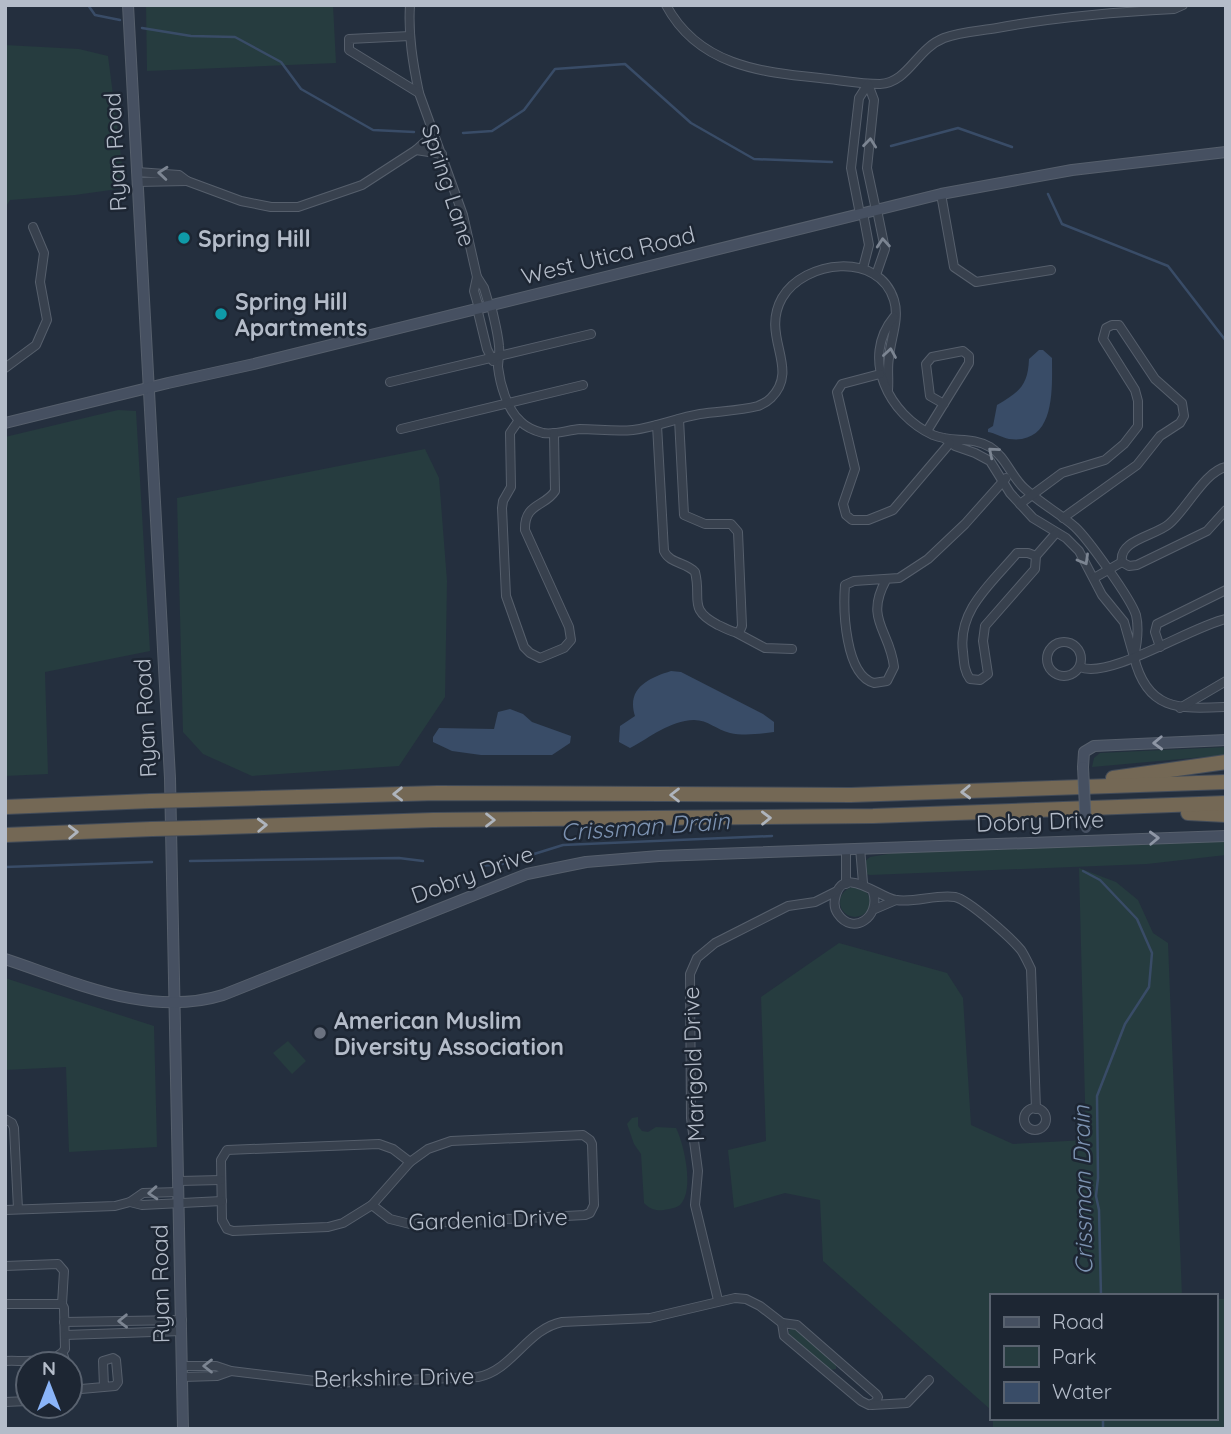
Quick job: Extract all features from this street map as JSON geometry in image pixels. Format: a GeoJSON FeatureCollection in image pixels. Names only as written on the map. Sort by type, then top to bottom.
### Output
{"type":"FeatureCollection","features":[{"type":"Feature","properties":{"kind":"highway"},"geometry":{"type":"LineString","coordinates":[[1034,789],[1226,762]]}},
{"type":"Feature","properties":{"kind":"highway"},"geometry":{"type":"LineString","coordinates":[[5,807],[396,794],[820,796],[1226,782]]}},
{"type":"Feature","properties":{"kind":"highway"},"geometry":{"type":"LineString","coordinates":[[5,835],[420,821],[859,817],[1226,803]]}},
{"type":"Feature","properties":{"kind":"highway"},"geometry":{"type":"LineString","coordinates":[[1117,807],[1226,815]]}},
{"type":"Feature","properties":{"kind":"street","name":"Ryan Road"},"geometry":{"type":"LineString","coordinates":[[128,5],[170,778],[184,1429]]}},
{"type":"Feature","properties":{"kind":"street","name":"Spring Lane"},"geometry":{"type":"LineString","coordinates":[[410,5],[410,36],[419,93],[463,215],[477,277],[474,291],[484,307]]}},
{"type":"Feature","properties":{"kind":"street"},"geometry":{"type":"LineString","coordinates":[[666,5],[687,35],[722,58],[742,67],[768,73],[868,84],[893,81],[904,74],[925,48],[950,36],[1065,16],[1174,9],[1183,5]]}},
{"type":"Feature","properties":{"kind":"street","name":"Spring Lane"},"geometry":{"type":"LineString","coordinates":[[410,36],[349,39],[349,50],[419,93]]}},
{"type":"Feature","properties":{"kind":"street"},"geometry":{"type":"LineString","coordinates":[[868,84],[874,100],[867,168],[885,249],[876,275]]}},
{"type":"Feature","properties":{"kind":"street"},"geometry":{"type":"LineString","coordinates":[[863,268],[869,245],[851,169],[859,98],[868,84]]}},
{"type":"Feature","properties":{"kind":"street"},"geometry":{"type":"LineString","coordinates":[[137,177],[187,181],[251,204],[279,208],[298,207],[362,185],[416,150],[434,134]]}},
{"type":"Feature","properties":{"kind":"street"},"geometry":{"type":"LineString","coordinates":[[416,150],[442,154]]}},
{"type":"Feature","properties":{"kind":"street","name":"West Utica Road"},"geometry":{"type":"LineString","coordinates":[[5,423],[149,387],[254,365],[941,194],[1072,170],[1226,152]]}},
{"type":"Feature","properties":{"kind":"street"},"geometry":{"type":"LineString","coordinates":[[941,194],[954,267],[976,282],[1051,270]]}},
{"type":"Feature","properties":{"kind":"street"},"geometry":{"type":"LineString","coordinates":[[5,368],[36,345],[47,320],[40,282],[44,253],[33,227]]}},
{"type":"Feature","properties":{"kind":"street"},"geometry":{"type":"LineString","coordinates":[[484,307],[509,403],[519,420],[533,430],[554,433],[580,429],[631,430],[754,407],[770,399],[783,377],[783,364],[774,328],[777,309],[786,291],[814,272],[840,267],[863,268],[876,275],[888,287],[896,310],[888,358],[888,390],[906,416],[927,432],[984,456],[1033,518],[1066,538],[1079,551],[1102,595],[1124,622],[1141,679],[1148,689],[1164,702],[1180,708],[1226,707]]}},
{"type":"Feature","properties":{"kind":"street"},"geometry":{"type":"LineString","coordinates":[[484,307],[495,357]]}},
{"type":"Feature","properties":{"kind":"street"},"geometry":{"type":"LineString","coordinates":[[888,390],[883,385],[878,364],[881,341],[894,317]]}},
{"type":"Feature","properties":{"kind":"street"},"geometry":{"type":"LineString","coordinates":[[1020,504],[1062,473],[1105,460],[1129,439],[1138,426],[1135,390],[1103,339],[1106,328],[1119,325],[1155,379],[1182,402],[1184,416],[1180,423],[1160,436],[1137,465],[1063,518],[1036,556],[1035,569],[985,626],[983,641],[988,674],[980,680],[970,679],[966,673],[961,639],[967,615],[1017,553],[1036,556]]}},
{"type":"Feature","properties":{"kind":"street"},"geometry":{"type":"LineString","coordinates":[[390,382],[591,334]]}},
{"type":"Feature","properties":{"kind":"street"},"geometry":{"type":"LineString","coordinates":[[927,432],[969,363],[970,356],[963,351],[932,357],[926,362],[929,394],[944,404]]}},
{"type":"Feature","properties":{"kind":"street"},"geometry":{"type":"LineString","coordinates":[[880,374],[842,384],[837,392],[855,469],[843,504],[847,517],[863,522],[893,510],[947,441]]}},
{"type":"Feature","properties":{"kind":"street"},"geometry":{"type":"LineString","coordinates":[[401,429],[583,385]]}},
{"type":"Feature","properties":{"kind":"street"},"geometry":{"type":"LineString","coordinates":[[679,419],[684,514],[705,524],[731,524],[738,532],[742,626],[737,633]]}},
{"type":"Feature","properties":{"kind":"street"},"geometry":{"type":"LineString","coordinates":[[519,420],[510,438],[512,486],[502,504],[506,591],[524,646],[540,658],[564,648],[571,640],[569,627],[525,530],[529,513],[555,491],[554,433]]}},
{"type":"Feature","properties":{"kind":"street"},"geometry":{"type":"LineString","coordinates":[[657,425],[664,551],[670,559],[695,572],[701,615],[765,648],[792,649]]}},
{"type":"Feature","properties":{"kind":"street"},"geometry":{"type":"LineString","coordinates":[[947,441],[973,441],[988,446],[999,455],[1031,495],[1082,534],[1129,600],[1136,615],[1135,657]]}},
{"type":"Feature","properties":{"kind":"street"},"geometry":{"type":"LineString","coordinates":[[1122,562],[1121,554],[1126,547],[1168,525],[1217,469],[1226,467]]}},
{"type":"Feature","properties":{"kind":"street"},"geometry":{"type":"LineString","coordinates":[[886,580],[875,606],[893,662],[893,672],[887,681],[874,683],[862,677],[851,653],[844,586],[854,581],[899,578],[935,554],[1003,480],[1012,474]]}},
{"type":"Feature","properties":{"kind":"street"},"geometry":{"type":"LineString","coordinates":[[1122,562],[1129,566],[1137,565],[1189,540],[1207,531],[1226,510]]}},
{"type":"Feature","properties":{"kind":"street"},"geometry":{"type":"LineString","coordinates":[[1094,578],[1122,562]]}},
{"type":"Feature","properties":{"kind":"street"},"geometry":{"type":"LineString","coordinates":[[1160,647],[1157,624],[1226,590]]}},
{"type":"Feature","properties":{"kind":"street"},"geometry":{"type":"LineString","coordinates":[[1080,667],[1079,650],[1070,643],[1059,643],[1048,655],[1052,671],[1061,676],[1072,675],[1080,667],[1097,668],[1135,657],[1226,619]]}},
{"type":"Feature","properties":{"kind":"street"},"geometry":{"type":"LineString","coordinates":[[1180,708],[1226,681]]}},
{"type":"Feature","properties":{"kind":"street"},"geometry":{"type":"LineString","coordinates":[[1086,840],[1084,752],[1094,746],[1226,740]]}},
{"type":"Feature","properties":{"kind":"street","name":"Dobry Drive"},"geometry":{"type":"LineString","coordinates":[[5,959],[119,996],[147,1002],[206,1000],[499,884],[548,868],[615,858],[1226,836]]}},
{"type":"Feature","properties":{"kind":"street"},"geometry":{"type":"LineString","coordinates":[[860,848],[863,883],[873,892],[896,900]]}},
{"type":"Feature","properties":{"kind":"street"},"geometry":{"type":"LineString","coordinates":[[846,849],[846,884],[863,883]]}},
{"type":"Feature","properties":{"kind":"street","name":"Marigold Drive"},"geometry":{"type":"LineString","coordinates":[[718,1300],[695,1205],[698,1171],[691,1118],[690,974],[696,958],[715,943],[789,906],[815,902],[846,884]]}},
{"type":"Feature","properties":{"kind":"street"},"geometry":{"type":"LineString","coordinates":[[835,910],[834,900],[838,891]]}},
{"type":"Feature","properties":{"kind":"street"},"geometry":{"type":"LineString","coordinates":[[873,892],[875,909]]}},
{"type":"Feature","properties":{"kind":"street"},"geometry":{"type":"LineString","coordinates":[[815,902],[835,910],[843,920],[855,923],[867,919],[875,909],[896,900],[954,897],[964,901],[1009,937],[1022,952],[1031,969],[1036,1108]]}},
{"type":"Feature","properties":{"kind":"street"},"geometry":{"type":"LineString","coordinates":[[5,1119],[12,1123],[14,1128],[18,1209]]}},
{"type":"Feature","properties":{"kind":"street","name":"Gardenia Drive"},"geometry":{"type":"LineString","coordinates":[[372,1205],[390,1219],[410,1224],[579,1217],[590,1213],[594,1205],[592,1144],[587,1137],[578,1135],[451,1141],[428,1149],[411,1162]]}},
{"type":"Feature","properties":{"kind":"street"},"geometry":{"type":"LineString","coordinates":[[379,1144],[393,1149],[411,1162],[372,1205],[343,1223],[327,1227],[229,1230],[222,1220],[221,1180],[222,1156],[232,1149],[379,1144]]}},
{"type":"Feature","properties":{"kind":"street"},"geometry":{"type":"LineString","coordinates":[[5,1210],[115,1206],[130,1202],[142,1205],[221,1180]]}},
{"type":"Feature","properties":{"kind":"street"},"geometry":{"type":"LineString","coordinates":[[179,1192],[222,1201]]}},
{"type":"Feature","properties":{"kind":"street"},"geometry":{"type":"LineString","coordinates":[[5,1266],[58,1264],[64,1271],[62,1304],[65,1350]]}},
{"type":"Feature","properties":{"kind":"street","name":"Berkshire Drive"},"geometry":{"type":"LineString","coordinates":[[183,1372],[217,1376],[231,1371],[332,1383],[478,1377],[501,1367],[541,1330],[551,1325],[650,1318],[735,1297],[760,1306],[782,1323],[797,1325],[877,1396],[890,1404]]}},
{"type":"Feature","properties":{"kind":"street"},"geometry":{"type":"LineString","coordinates":[[5,1304],[62,1304]]}},
{"type":"Feature","properties":{"kind":"street"},"geometry":{"type":"LineString","coordinates":[[64,1322],[182,1326]]}},
{"type":"Feature","properties":{"kind":"street","name":"Berkshire Drive"},"geometry":{"type":"LineString","coordinates":[[782,1323],[785,1336],[869,1405]]}},
{"type":"Feature","properties":{"kind":"street"},"geometry":{"type":"LineString","coordinates":[[65,1335],[182,1326]]}},
{"type":"Feature","properties":{"kind":"street"},"geometry":{"type":"LineString","coordinates":[[869,1405],[909,1402],[929,1380]]}},
{"type":"Feature","properties":{"kind":"street"},"geometry":{"type":"LineString","coordinates":[[84,1389],[104,1387]]}},
{"type":"Feature","properties":{"kind":"street"},"geometry":{"type":"LineString","coordinates":[[869,1405],[876,1402],[877,1396]]}},
{"type":"Feature","properties":{"kind":"green space"},"geometry":{"type":"Polygon","coordinates":[[[146,5],[333,5],[336,63],[147,71],[146,5]]]}},
{"type":"Feature","properties":{"kind":"green space"},"geometry":{"type":"Polygon","coordinates":[[[5,45],[79,49],[108,56],[125,188],[10,200],[5,208],[5,45]]]}},
{"type":"Feature","properties":{"kind":"green space"},"geometry":{"type":"Polygon","coordinates":[[[118,410],[136,411],[150,651],[45,672],[48,774],[5,776],[5,437],[118,410]]]}},
{"type":"Feature","properties":{"kind":"green space"},"geometry":{"type":"Polygon","coordinates":[[[425,449],[439,478],[447,581],[445,697],[399,766],[252,776],[203,754],[183,732],[177,498],[425,449]]]}},
{"type":"Feature","properties":{"kind":"green space"},"geometry":{"type":"Polygon","coordinates":[[[1226,747],[1226,755],[1092,767],[1094,758],[1100,753],[1226,747]]]}},
{"type":"Feature","properties":{"kind":"green space"},"geometry":{"type":"Polygon","coordinates":[[[1226,841],[1226,855],[1147,864],[870,875],[866,874],[864,862],[870,857],[894,853],[1226,841]]]}},
{"type":"Feature","properties":{"kind":"green space"},"geometry":{"type":"Polygon","coordinates":[[[1079,868],[1116,882],[1138,900],[1153,933],[1168,943],[1182,1294],[990,1294],[990,1409],[823,1261],[820,1200],[785,1193],[734,1208],[728,1150],[766,1141],[761,997],[839,943],[947,973],[963,998],[971,1125],[1013,1144],[1086,1140],[1079,868]]]}},
{"type":"Feature","properties":{"kind":"green space"},"geometry":{"type":"Polygon","coordinates":[[[855,887],[866,891],[870,902],[866,913],[855,917],[844,913],[840,902],[844,891],[855,887]]]}},
{"type":"Feature","properties":{"kind":"green space"},"geometry":{"type":"Polygon","coordinates":[[[5,978],[154,1026],[157,1147],[69,1152],[66,1067],[5,1070],[5,978]]]}},
{"type":"Feature","properties":{"kind":"green space"},"geometry":{"type":"Polygon","coordinates":[[[288,1041],[306,1061],[292,1074],[273,1053],[288,1041]]]}},
{"type":"Feature","properties":{"kind":"green space"},"geometry":{"type":"Polygon","coordinates":[[[638,1117],[638,1126],[642,1131],[648,1132],[656,1127],[676,1128],[687,1167],[687,1189],[677,1207],[658,1210],[644,1203],[641,1154],[634,1144],[627,1124],[632,1118],[638,1117]]]}},
{"type":"Feature","properties":{"kind":"green space"},"geometry":{"type":"Polygon","coordinates":[[[1217,1299],[1226,1299],[1226,1429],[993,1429],[993,1420],[1217,1420],[1217,1299]]]}},
{"type":"Feature","properties":{"kind":"green space"},"geometry":{"type":"Polygon","coordinates":[[[795,1328],[836,1363],[836,1369],[830,1370],[789,1335],[789,1330],[795,1328]]]}},
{"type":"Feature","properties":{"kind":"water"},"geometry":{"type":"Polygon","coordinates":[[[1039,350],[1052,358],[1051,399],[1043,424],[1036,433],[1024,439],[1009,439],[988,432],[993,426],[997,405],[1021,387],[1027,376],[1029,359],[1039,350]]]}},
{"type":"Feature","properties":{"kind":"water"},"geometry":{"type":"Polygon","coordinates":[[[671,671],[681,672],[763,714],[774,722],[774,732],[735,734],[694,720],[668,726],[630,748],[619,742],[620,726],[635,716],[633,706],[637,691],[648,681],[671,671]]]}},
{"type":"Feature","properties":{"kind":"water"},"geometry":{"type":"Polygon","coordinates":[[[510,709],[523,714],[532,722],[571,736],[570,743],[552,755],[481,755],[452,751],[433,742],[439,728],[494,729],[498,712],[510,709]]]}},
{"type":"Feature","properties":{"kind":"waterway"},"geometry":{"type":"LineString","coordinates":[[88,5],[95,15],[120,20]]}},
{"type":"Feature","properties":{"kind":"waterway"},"geometry":{"type":"LineString","coordinates":[[142,28],[191,36],[235,37],[281,62],[301,89],[373,130],[414,132]]}},
{"type":"Feature","properties":{"kind":"waterway"},"geometry":{"type":"LineString","coordinates":[[463,133],[492,131],[524,110],[555,69],[625,64],[691,123],[754,159],[832,162]]}},
{"type":"Feature","properties":{"kind":"waterway"},"geometry":{"type":"LineString","coordinates":[[891,146],[958,128],[1012,147]]}},
{"type":"Feature","properties":{"kind":"waterway"},"geometry":{"type":"LineString","coordinates":[[1048,194],[1062,224],[1168,266],[1226,341]]}},
{"type":"Feature","properties":{"kind":"waterway","name":"Crissman Drain"},"geometry":{"type":"LineString","coordinates":[[480,866],[502,864],[563,845],[772,836]]}},
{"type":"Feature","properties":{"kind":"waterway","name":"Crissman Drain"},"geometry":{"type":"LineString","coordinates":[[190,861],[399,858],[423,861]]}},
{"type":"Feature","properties":{"kind":"waterway","name":"Crissman Drain"},"geometry":{"type":"LineString","coordinates":[[5,867],[152,862]]}},
{"type":"Feature","properties":{"kind":"waterway","name":"Crissman Drain"},"geometry":{"type":"LineString","coordinates":[[1083,871],[1100,880],[1137,919],[1152,953],[1149,987],[1125,1024],[1097,1096],[1096,1196],[1099,1210],[1101,1294]]}},
{"type":"Feature","properties":{"kind":"waterway","name":"Crissman Drain"},"geometry":{"type":"LineString","coordinates":[[1103,1420],[1103,1429]]}},
{"type":"Feature","properties":{"kind":"place","name":"Spring Hill"},"geometry":{"type":"Point","coordinates":[184,238]}},
{"type":"Feature","properties":{"kind":"place","name":"Spring Hill Apartments"},"geometry":{"type":"Point","coordinates":[221,314]}},
{"type":"Feature","properties":{"kind":"place","name":"American Muslim Diversity Association"},"geometry":{"type":"Point","coordinates":[320,1033]}}]}
